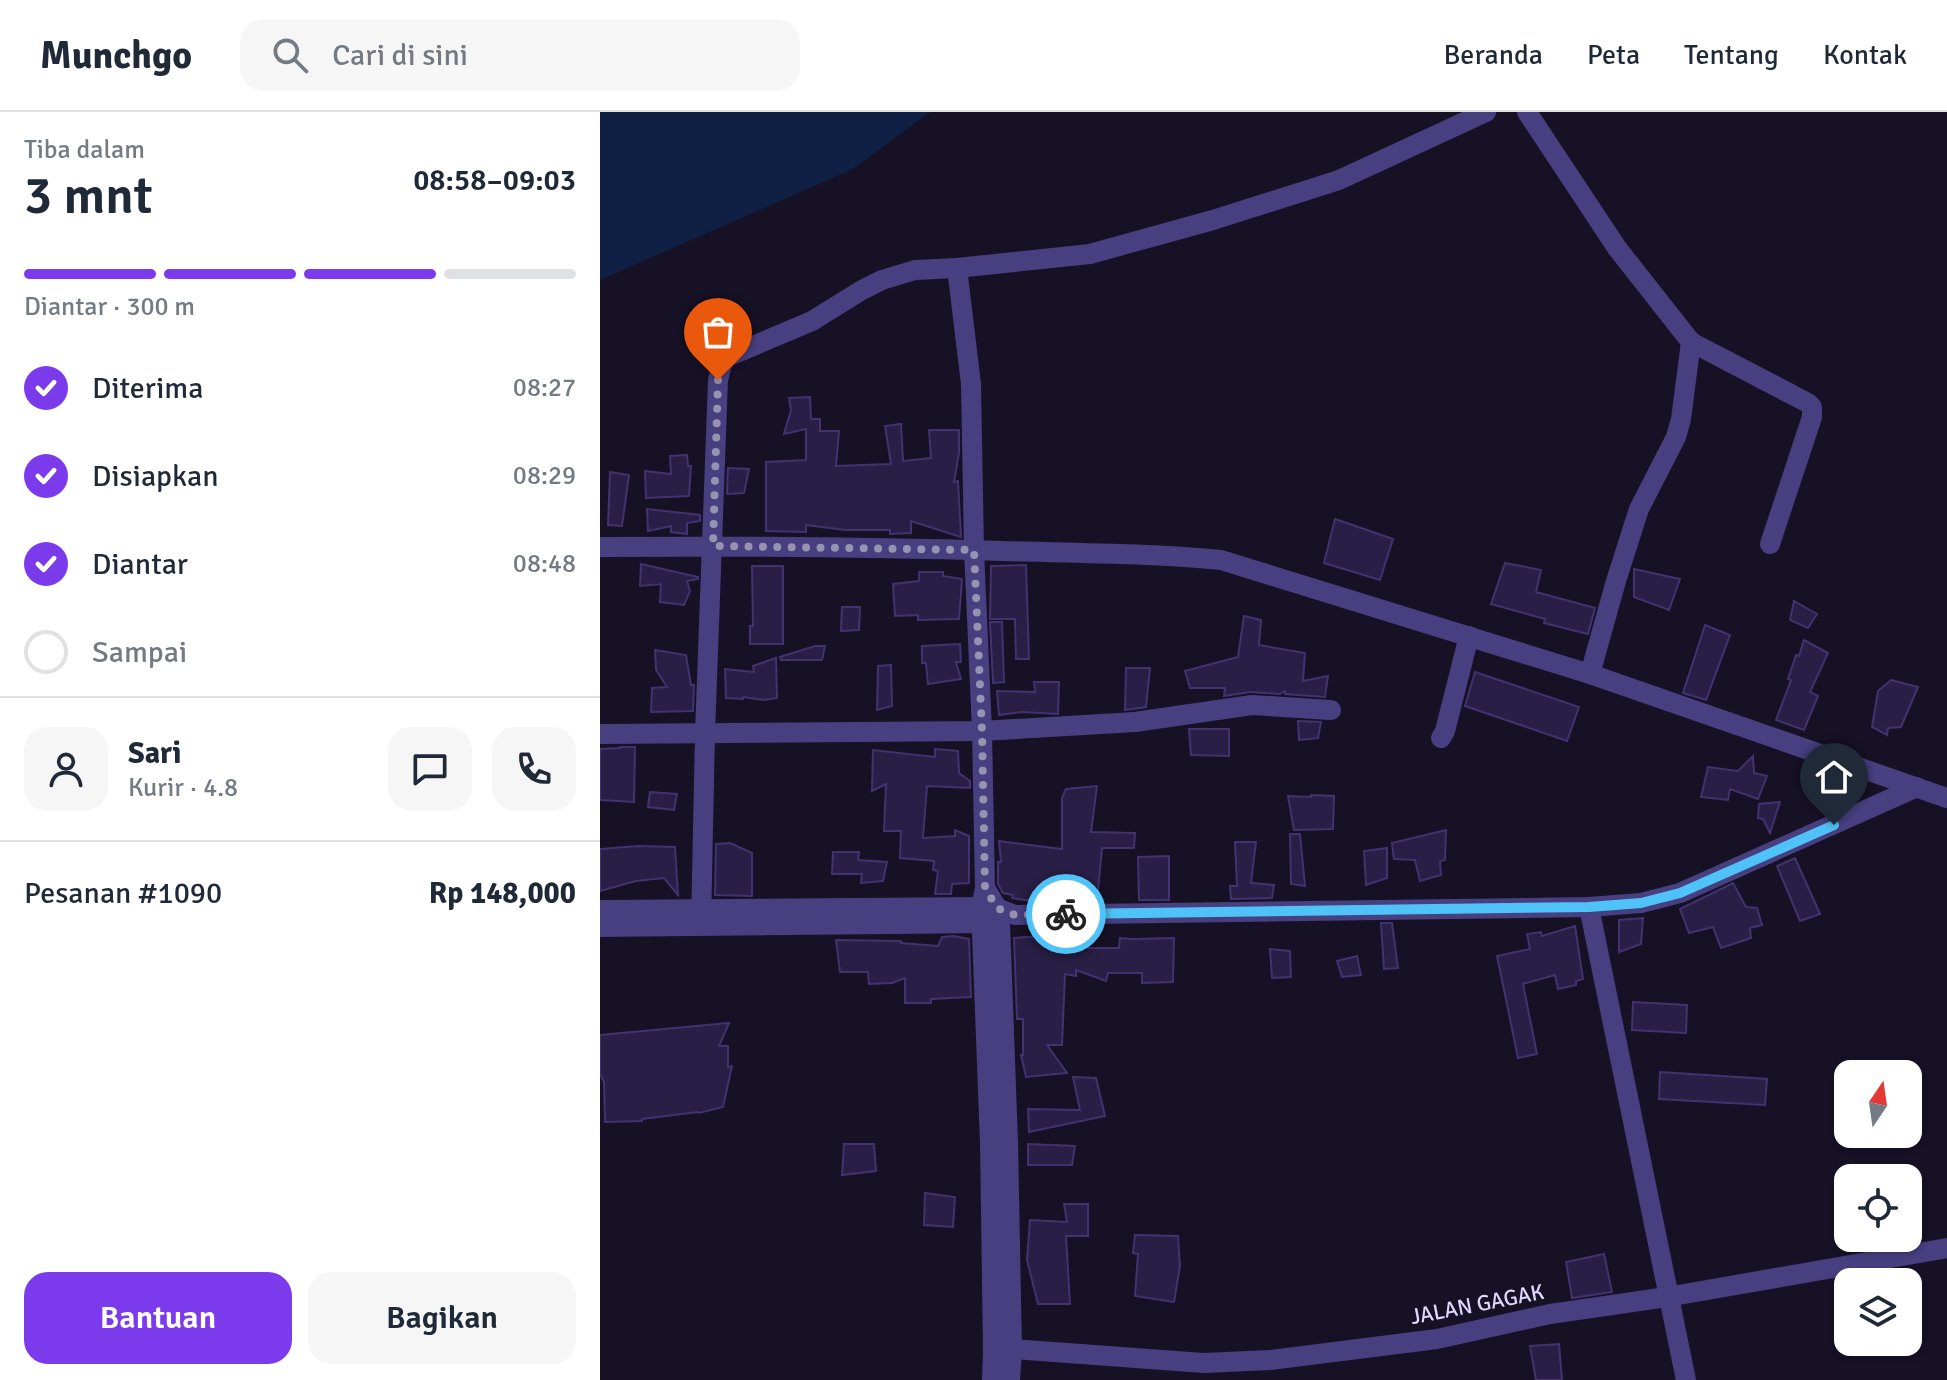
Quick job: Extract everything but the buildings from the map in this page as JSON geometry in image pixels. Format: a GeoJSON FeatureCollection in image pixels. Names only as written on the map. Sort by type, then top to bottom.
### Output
{"type":"FeatureCollection","features":[{"type":"Feature","properties":{"kind":"street"},"geometry":{"type":"LineString","coordinates":[[701,917],[718,380],[727,357],[812,321],[882,280],[915,270],[1090,254],[1213,220],[1339,180],[1486,112]]}},
{"type":"Feature","properties":{"kind":"street"},"geometry":{"type":"LineString","coordinates":[[1527,112],[1617,248],[1691,342],[1812,407],[1812,417],[1770,544]]}},
{"type":"Feature","properties":{"kind":"street"},"geometry":{"type":"LineString","coordinates":[[957,268],[971,384],[982,731],[1008,1142],[1010,1380]]}},
{"type":"Feature","properties":{"kind":"street"},"geometry":{"type":"LineString","coordinates":[[1590,674],[1639,509],[1676,437],[1691,342]]}},
{"type":"Feature","properties":{"kind":"street"},"geometry":{"type":"LineString","coordinates":[[600,547],[974,550],[1221,560],[1590,674],[1947,798]]}},
{"type":"Feature","properties":{"kind":"street"},"geometry":{"type":"LineString","coordinates":[[1441,738],[1469,636]]}},
{"type":"Feature","properties":{"kind":"street"},"geometry":{"type":"LineString","coordinates":[[600,734],[982,731],[1135,722],[1252,705],[1331,710]]}},
{"type":"Feature","properties":{"kind":"street"},"geometry":{"type":"LineString","coordinates":[[600,927],[701,917],[993,911],[1589,907],[1641,903],[1680,893],[1917,787]]}},
{"type":"Feature","properties":{"kind":"street"},"geometry":{"type":"LineString","coordinates":[[1589,907],[1686,1380]]}},
{"type":"Feature","properties":{"kind":"street"},"geometry":{"type":"LineString","coordinates":[[600,910],[701,917]]}},
{"type":"Feature","properties":{"kind":"street"},"geometry":{"type":"LineString","coordinates":[[992,1380],[990,1143],[993,911]]}},
{"type":"Feature","properties":{"kind":"street","name":"JALAN GAGAK"},"geometry":{"type":"LineString","coordinates":[[1012,1349],[1204,1363],[1270,1360],[1437,1339],[1550,1314],[1667,1297],[1947,1248]]}},
{"type":"Feature","properties":{"kind":"water"},"geometry":{"type":"Polygon","coordinates":[[[600,112],[930,112],[853,169],[600,280],[600,112]]]}},
{"type":"Feature","properties":{"kind":"way so far"},"geometry":{"type":"LineString","coordinates":[[718,380],[713,546],[974,550],[985,888],[997,908],[1015,915],[1066,914]]}},
{"type":"Feature","properties":{"kind":"route"},"geometry":{"type":"LineString","coordinates":[[1066,914],[1589,907],[1641,903],[1680,893],[1834,825]]}}]}
